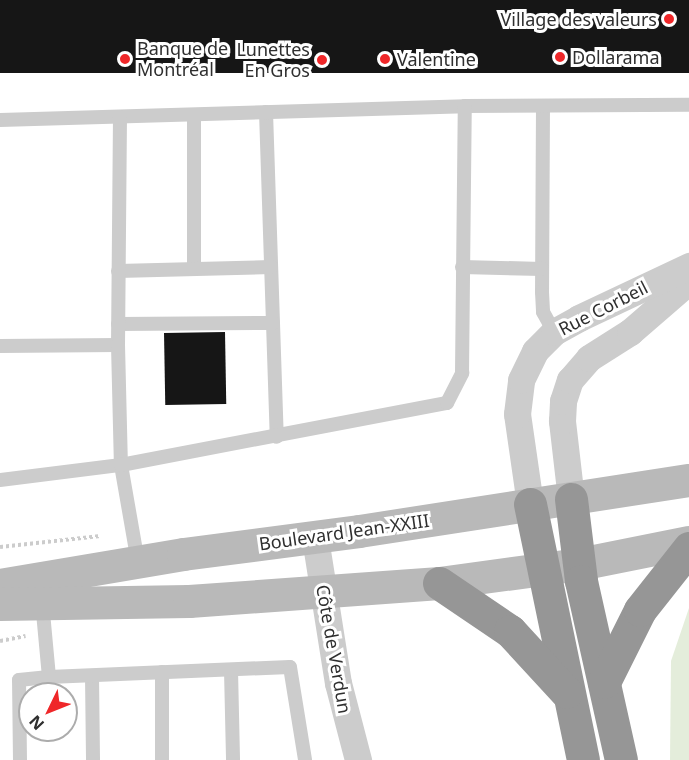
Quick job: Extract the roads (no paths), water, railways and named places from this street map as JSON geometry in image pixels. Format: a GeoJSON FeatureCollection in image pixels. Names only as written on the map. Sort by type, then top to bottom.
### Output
{"type":"FeatureCollection","features":[{"type":"Feature","properties":{"kind":"highway"},"geometry":{"type":"LineString","coordinates":[[571,499],[579,564],[621,760]]}},
{"type":"Feature","properties":{"kind":"highway"},"geometry":{"type":"LineString","coordinates":[[530,504],[583,760]]}},
{"type":"Feature","properties":{"kind":"highway"},"geometry":{"type":"LineString","coordinates":[[604,682],[640,610],[689,548]]}},
{"type":"Feature","properties":{"kind":"highway"},"geometry":{"type":"LineString","coordinates":[[439,583],[510,631],[568,695]]}},
{"type":"Feature","properties":{"kind":"street","name":"Rue Corbeil"},"geometry":{"type":"LineString","coordinates":[[530,504],[517,425],[518,395],[527,364],[540,345],[554,332],[594,310],[689,266]]}},
{"type":"Feature","properties":{"kind":"street","name":"Rue Corbeil"},"geometry":{"type":"LineString","coordinates":[[571,499],[562,421],[563,401],[570,380],[589,358],[630,332],[689,281]]}},
{"type":"Feature","properties":{"kind":"street","name":"Boulevard Jean-XXIII"},"geometry":{"type":"LineString","coordinates":[[0,604],[138,562],[315,538],[689,480]]}},
{"type":"Feature","properties":{"kind":"street","name":"Côte de Verdun"},"geometry":{"type":"LineString","coordinates":[[315,538],[338,683],[358,760]]}},
{"type":"Feature","properties":{"kind":"street","name":"Boulevard Jean-XXIII"},"geometry":{"type":"LineString","coordinates":[[0,585],[41,591],[189,601],[323,593],[439,583],[579,564],[689,542]]}},
{"type":"Feature","properties":{"kind":"lane"},"geometry":{"type":"LineString","coordinates":[[0,120],[465,106],[689,105]]}},
{"type":"Feature","properties":{"kind":"lane"},"geometry":{"type":"LineString","coordinates":[[0,480],[122,465],[447,403],[462,373],[465,106]]}},
{"type":"Feature","properties":{"kind":"lane"},"geometry":{"type":"LineString","coordinates":[[543,106],[543,312],[554,332]]}},
{"type":"Feature","properties":{"kind":"lane"},"geometry":{"type":"LineString","coordinates":[[266,112],[277,437]]}},
{"type":"Feature","properties":{"kind":"lane"},"geometry":{"type":"LineString","coordinates":[[194,115],[194,269]]}},
{"type":"Feature","properties":{"kind":"lane"},"geometry":{"type":"LineString","coordinates":[[120,117],[118,345],[122,465],[138,562]]}},
{"type":"Feature","properties":{"kind":"lane"},"geometry":{"type":"LineString","coordinates":[[118,271],[271,267]]}},
{"type":"Feature","properties":{"kind":"lane"},"geometry":{"type":"LineString","coordinates":[[462,267],[542,269]]}},
{"type":"Feature","properties":{"kind":"lane"},"geometry":{"type":"LineString","coordinates":[[118,324],[273,323]]}},
{"type":"Feature","properties":{"kind":"lane"},"geometry":{"type":"LineString","coordinates":[[0,346],[118,345]]}},
{"type":"Feature","properties":{"kind":"lane"},"geometry":{"type":"LineString","coordinates":[[41,591],[50,677]]}},
{"type":"Feature","properties":{"kind":"lane"},"geometry":{"type":"LineString","coordinates":[[20,760],[19,680],[290,667],[305,760]]}},
{"type":"Feature","properties":{"kind":"lane"},"geometry":{"type":"LineString","coordinates":[[231,670],[232,760]]}},
{"type":"Feature","properties":{"kind":"lane"},"geometry":{"type":"LineString","coordinates":[[162,672],[162,760]]}},
{"type":"Feature","properties":{"kind":"lane"},"geometry":{"type":"LineString","coordinates":[[92,676],[93,760]]}},
{"type":"Feature","properties":{"kind":"place","name":"Village des valeurs"},"geometry":{"type":"Point","coordinates":[669,19]}},
{"type":"Feature","properties":{"kind":"place","name":"Dollarama"},"geometry":{"type":"Point","coordinates":[560,57]}},
{"type":"Feature","properties":{"kind":"place","name":"Banque de Montréal"},"geometry":{"type":"Point","coordinates":[125,59]}},
{"type":"Feature","properties":{"kind":"place","name":"Valentine"},"geometry":{"type":"Point","coordinates":[385,59]}},
{"type":"Feature","properties":{"kind":"place","name":"Lunettes En Gros"},"geometry":{"type":"Point","coordinates":[322,60]}}]}
